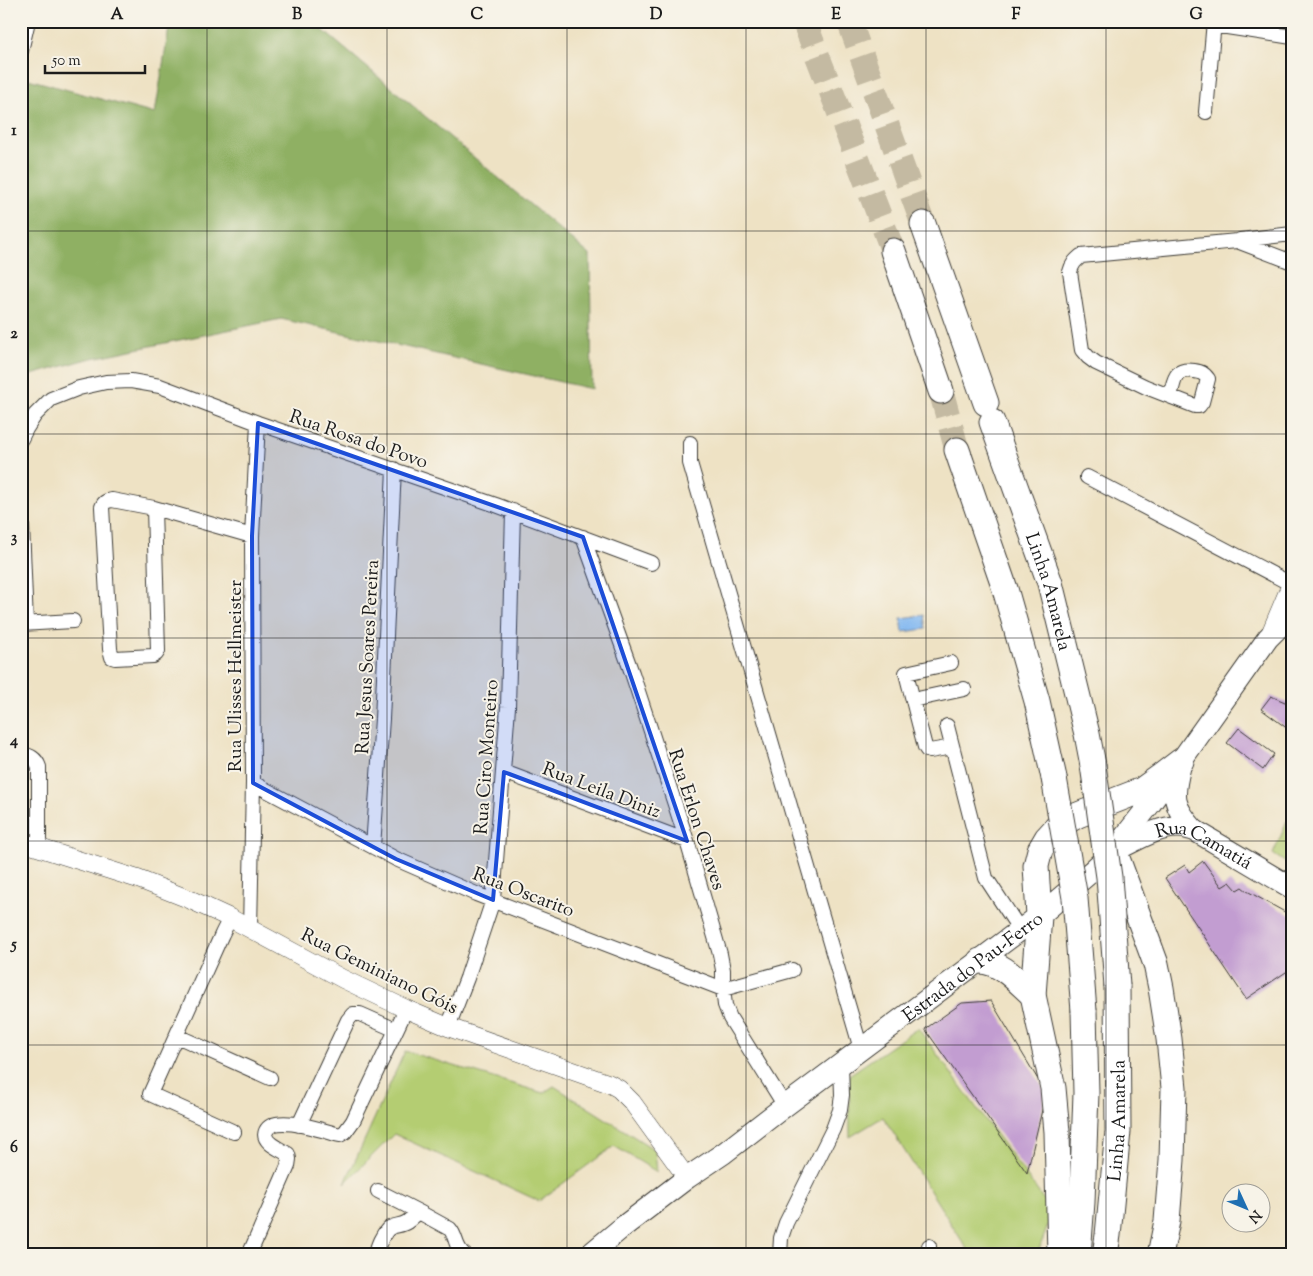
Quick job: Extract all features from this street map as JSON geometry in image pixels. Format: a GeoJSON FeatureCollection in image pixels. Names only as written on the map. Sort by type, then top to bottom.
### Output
{"type":"FeatureCollection","features":[{"type":"Feature","properties":{"kind":"highway","name":"Linha Amarela"},"geometry":{"type":"LineString","coordinates":[[923,224],[1050,583],[1093,765],[1108,878],[1116,986],[1118,1131],[1105,1255]]}},
{"type":"Feature","properties":{"kind":"highway"},"geometry":{"type":"LineString","coordinates":[[892,251],[941,391]]}},
{"type":"Feature","properties":{"kind":"highway","name":"Linha Amarela"},"geometry":{"type":"LineString","coordinates":[[957,450],[1005,589],[1037,701],[1054,778],[1075,898],[1084,1011],[1086,1092],[1078,1255]]}},
{"type":"Feature","properties":{"kind":"highway"},"geometry":{"type":"LineString","coordinates":[[1060,1255],[1057,1132],[1053,1088],[1033,995],[1030,924],[1036,866],[1040,850],[1046,838],[1058,826],[1078,815],[1142,790],[1181,761]]}},
{"type":"Feature","properties":{"kind":"highway"},"geometry":{"type":"LineString","coordinates":[[1114,850],[1156,964],[1161,988],[1174,1088],[1172,1160],[1167,1221],[1160,1255]]}},
{"type":"Feature","properties":{"kind":"highway"},"geometry":{"type":"LineString","coordinates":[[980,961],[986,961],[998,966],[1033,995]]}},
{"type":"Feature","properties":{"kind":"main road","name":"Estrada do Pau-Ferro"},"geometry":{"type":"LineString","coordinates":[[589,1255],[687,1178],[724,1153],[1030,924],[1092,871],[1114,850],[1151,803],[1268,638],[1292,614]]}},
{"type":"Feature","properties":{"kind":"main road"},"geometry":{"type":"LineString","coordinates":[[1181,761],[1174,796],[1182,816],[1194,830]]}},
{"type":"Feature","properties":{"kind":"main road","name":"Rua Camatiá"},"geometry":{"type":"LineString","coordinates":[[1114,850],[1148,834],[1167,829],[1178,827],[1194,830],[1292,888]]}},
{"type":"Feature","properties":{"kind":"street"},"geometry":{"type":"LineString","coordinates":[[21,51],[28,21]]}},
{"type":"Feature","properties":{"kind":"street"},"geometry":{"type":"LineString","coordinates":[[1206,112],[1214,23],[1292,36]]}},
{"type":"Feature","properties":{"kind":"street"},"geometry":{"type":"LineString","coordinates":[[1170,396],[1096,362],[1082,350],[1070,272],[1075,260],[1081,256],[1292,234]]}},
{"type":"Feature","properties":{"kind":"street"},"geometry":{"type":"LineString","coordinates":[[1237,241],[1292,262]]}},
{"type":"Feature","properties":{"kind":"street","name":"Rua Rosa do Povo"},"geometry":{"type":"LineString","coordinates":[[21,438],[35,415],[51,399],[79,388],[106,382],[131,381],[160,386],[258,423],[513,511],[651,563]]}},
{"type":"Feature","properties":{"kind":"street","name":"Rua Ulisses Hellmeister"},"geometry":{"type":"LineString","coordinates":[[250,929],[253,783],[252,536],[258,423]]}},
{"type":"Feature","properties":{"kind":"street"},"geometry":{"type":"LineString","coordinates":[[690,443],[690,463],[861,1049]]}},
{"type":"Feature","properties":{"kind":"street","name":"Rua Jesus Soares Pereira"},"geometry":{"type":"LineString","coordinates":[[373,848],[382,719],[394,469]]}},
{"type":"Feature","properties":{"kind":"street"},"geometry":{"type":"LineString","coordinates":[[1087,477],[1291,583],[1268,638]]}},
{"type":"Feature","properties":{"kind":"street"},"geometry":{"type":"LineString","coordinates":[[21,500],[24,624],[73,621]]}},
{"type":"Feature","properties":{"kind":"street"},"geometry":{"type":"LineString","coordinates":[[154,508],[158,651],[153,656],[115,658],[112,657],[110,648],[102,507],[107,500],[154,508],[252,536]]}},
{"type":"Feature","properties":{"kind":"street","name":"Rua Ciro Monteiro"},"geometry":{"type":"LineString","coordinates":[[448,1027],[467,978],[493,900],[508,707],[513,511]]}},
{"type":"Feature","properties":{"kind":"street","name":"Rua Erlon Chaves"},"geometry":{"type":"LineString","coordinates":[[583,537],[632,673],[687,841],[720,954],[725,1005],[730,1018],[785,1106]]}},
{"type":"Feature","properties":{"kind":"street"},"geometry":{"type":"LineString","coordinates":[[951,663],[906,673],[925,747],[927,750],[933,751],[952,747]]}},
{"type":"Feature","properties":{"kind":"street"},"geometry":{"type":"LineString","coordinates":[[913,700],[964,689]]}},
{"type":"Feature","properties":{"kind":"street"},"geometry":{"type":"LineString","coordinates":[[947,726],[986,878],[1030,924]]}},
{"type":"Feature","properties":{"kind":"street"},"geometry":{"type":"LineString","coordinates":[[21,753],[32,757],[37,761],[39,767],[38,847]]}},
{"type":"Feature","properties":{"kind":"street","name":"Rua Leila Diniz"},"geometry":{"type":"LineString","coordinates":[[504,772],[687,841]]}},
{"type":"Feature","properties":{"kind":"street","name":"Rua Oscarito"},"geometry":{"type":"LineString","coordinates":[[253,783],[396,859],[493,900],[723,988]]}},
{"type":"Feature","properties":{"kind":"street","name":"Rua Geminiano Góis"},"geometry":{"type":"LineString","coordinates":[[21,842],[138,879],[191,900],[230,918],[343,979],[406,1009],[448,1027],[614,1087],[632,1102],[687,1178]]}},
{"type":"Feature","properties":{"kind":"street"},"geometry":{"type":"LineString","coordinates":[[230,918],[150,1094],[234,1132]]}},
{"type":"Feature","properties":{"kind":"street"},"geometry":{"type":"LineString","coordinates":[[723,988],[792,970]]}},
{"type":"Feature","properties":{"kind":"street"},"geometry":{"type":"LineString","coordinates":[[249,1255],[288,1166],[289,1159],[288,1154],[266,1141],[264,1136],[266,1129],[272,1124],[283,1123],[340,1134],[345,1132],[353,1121],[406,1009]]}},
{"type":"Feature","properties":{"kind":"street"},"geometry":{"type":"LineString","coordinates":[[299,1125],[343,1029],[353,1014],[360,1014],[396,1030]]}},
{"type":"Feature","properties":{"kind":"street"},"geometry":{"type":"LineString","coordinates":[[177,1036],[270,1078]]}},
{"type":"Feature","properties":{"kind":"street"},"geometry":{"type":"LineString","coordinates":[[780,1255],[781,1238],[786,1223],[833,1129],[840,1110],[842,1095],[841,1064]]}},
{"type":"Feature","properties":{"kind":"street"},"geometry":{"type":"LineString","coordinates":[[378,1192],[450,1229],[454,1234],[460,1252],[465,1255]]}},
{"type":"Feature","properties":{"kind":"street"},"geometry":{"type":"LineString","coordinates":[[375,1255],[386,1230],[392,1226],[407,1222],[419,1212]]}},
{"type":"Feature","properties":{"kind":"highlighted area"},"geometry":{"type":"Polygon","coordinates":[[[258,423],[583,537],[687,841],[504,772],[493,900],[396,859],[253,783],[252,536],[258,423]]]}},
{"type":"Feature","properties":{"kind":"green space"},"geometry":{"type":"Polygon","coordinates":[[[170,21],[312,21],[590,255],[592,389],[281,319],[88,359],[21,378],[21,77],[155,114],[170,21]]]}},
{"type":"Feature","properties":{"kind":"green space"},"geometry":{"type":"Polygon","coordinates":[[[1292,810],[1292,867],[1273,854],[1292,810]]]}},
{"type":"Feature","properties":{"kind":"green space"},"geometry":{"type":"Polygon","coordinates":[[[918,1028],[1053,1212],[1037,1255],[971,1255],[883,1117],[850,1137],[849,1075],[918,1028]]]}},
{"type":"Feature","properties":{"kind":"green space"},"geometry":{"type":"Polygon","coordinates":[[[405,1051],[543,1093],[554,1086],[655,1150],[657,1172],[614,1146],[539,1201],[394,1134],[345,1183],[405,1051]]]}},
{"type":"Feature","properties":{"kind":"water"},"geometry":{"type":"Polygon","coordinates":[[[924,615],[926,629],[903,632],[901,618],[924,615]]]}},
{"type":"Feature","properties":{"kind":"building"},"geometry":{"type":"Polygon","coordinates":[[[1271,696],[1292,705],[1292,732],[1261,709],[1271,696]]]}},
{"type":"Feature","properties":{"kind":"building"},"geometry":{"type":"Polygon","coordinates":[[[1239,728],[1274,754],[1263,770],[1227,743],[1239,728]]]}},
{"type":"Feature","properties":{"kind":"building"},"geometry":{"type":"Polygon","coordinates":[[[1203,861],[1222,887],[1230,882],[1237,890],[1242,887],[1292,916],[1292,968],[1246,999],[1165,878],[1185,865],[1189,872],[1203,861]]]}},
{"type":"Feature","properties":{"kind":"building"},"geometry":{"type":"Polygon","coordinates":[[[991,1001],[1046,1093],[1027,1173],[925,1029],[962,1003],[991,1001]]]}},
{"type":"Feature","properties":{"kind":"tunnel"},"geometry":{"type":"LineString","coordinates":[[804,21],[893,251]]}},
{"type":"Feature","properties":{"kind":"tunnel"},"geometry":{"type":"LineString","coordinates":[[849,21],[923,224]]}},
{"type":"Feature","properties":{"kind":"tunnel"},"geometry":{"type":"LineString","coordinates":[[941,391],[957,450]]}}]}
